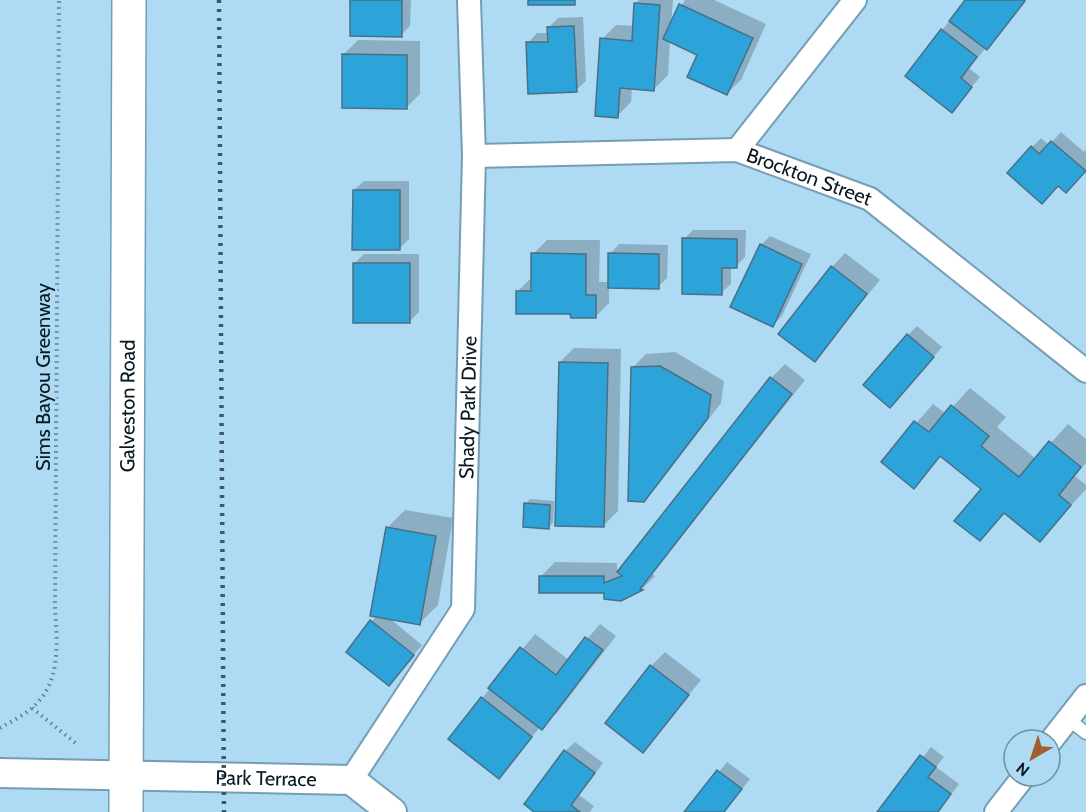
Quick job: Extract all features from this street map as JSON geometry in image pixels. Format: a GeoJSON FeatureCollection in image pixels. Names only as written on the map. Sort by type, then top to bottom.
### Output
{"type":"FeatureCollection","features":[{"type":"Feature","properties":{"kind":"main road","name":"Galveston Road"},"geometry":{"type":"LineString","coordinates":[[126,812],[129,0]]}},
{"type":"Feature","properties":{"kind":"street","name":"Shady Park Drive"},"geometry":{"type":"LineString","coordinates":[[351,780],[463,609],[474,156],[469,0]]}},
{"type":"Feature","properties":{"kind":"street"},"geometry":{"type":"LineString","coordinates":[[737,150],[855,0]]}},
{"type":"Feature","properties":{"kind":"street","name":"Brockton Street"},"geometry":{"type":"LineString","coordinates":[[474,156],[737,150],[870,199],[1086,371]]}},
{"type":"Feature","properties":{"kind":"street"},"geometry":{"type":"LineString","coordinates":[[1061,728],[1086,696]]}},
{"type":"Feature","properties":{"kind":"street","name":"Park Terrace"},"geometry":{"type":"LineString","coordinates":[[0,773],[351,780]]}},
{"type":"Feature","properties":{"kind":"street"},"geometry":{"type":"LineString","coordinates":[[351,780],[392,812]]}},
{"type":"Feature","properties":{"kind":"street"},"geometry":{"type":"LineString","coordinates":[[996,812],[1015,788]]}},
{"type":"Feature","properties":{"kind":"lane"},"geometry":{"type":"LineString","coordinates":[[1068,719],[1086,733]]}},
{"type":"Feature","properties":{"kind":"path","name":"Sims Bayou Greenway"},"geometry":{"type":"LineString","coordinates":[[0,728],[32,708],[47,689],[58,660],[55,607],[59,0]]}},
{"type":"Feature","properties":{"kind":"path"},"geometry":{"type":"LineString","coordinates":[[32,708],[82,748]]}},
{"type":"Feature","properties":{"kind":"building"},"geometry":{"type":"Polygon","coordinates":[[[350,0],[402,0],[402,37],[350,36],[350,0]]]}},
{"type":"Feature","properties":{"kind":"building"},"geometry":{"type":"Polygon","coordinates":[[[528,0],[575,0],[575,5],[528,5],[528,0]]]}},
{"type":"Feature","properties":{"kind":"building"},"geometry":{"type":"Polygon","coordinates":[[[965,0],[1025,1],[987,50],[949,21],[965,0]]]}},
{"type":"Feature","properties":{"kind":"building"},"geometry":{"type":"Polygon","coordinates":[[[634,3],[660,5],[654,91],[620,88],[618,118],[595,116],[600,38],[632,41],[634,3]]]}},
{"type":"Feature","properties":{"kind":"building"},"geometry":{"type":"Polygon","coordinates":[[[679,4],[753,38],[727,95],[687,77],[697,55],[663,39],[679,4]]]}},
{"type":"Feature","properties":{"kind":"building"},"geometry":{"type":"Polygon","coordinates":[[[574,26],[577,92],[528,94],[526,42],[548,42],[547,27],[574,26]]]}},
{"type":"Feature","properties":{"kind":"building"},"geometry":{"type":"Polygon","coordinates":[[[941,29],[977,57],[961,78],[972,87],[952,113],[905,76],[941,29]]]}},
{"type":"Feature","properties":{"kind":"building"},"geometry":{"type":"Polygon","coordinates":[[[342,54],[407,55],[407,109],[342,108],[342,54]]]}},
{"type":"Feature","properties":{"kind":"building"},"geometry":{"type":"Polygon","coordinates":[[[1051,141],[1086,171],[1066,193],[1058,186],[1042,204],[1007,173],[1031,146],[1039,154],[1051,141]]]}},
{"type":"Feature","properties":{"kind":"building"},"geometry":{"type":"Polygon","coordinates":[[[353,190],[400,190],[400,250],[352,250],[353,190]]]}},
{"type":"Feature","properties":{"kind":"building"},"geometry":{"type":"Polygon","coordinates":[[[682,238],[737,239],[737,268],[722,268],[722,295],[682,294],[682,238]]]}},
{"type":"Feature","properties":{"kind":"building"},"geometry":{"type":"Polygon","coordinates":[[[760,244],[802,264],[773,327],[730,307],[760,244]]]}},
{"type":"Feature","properties":{"kind":"building"},"geometry":{"type":"Polygon","coordinates":[[[531,253],[586,254],[586,295],[596,295],[596,318],[571,318],[570,314],[516,314],[516,291],[531,291],[531,253]]]}},
{"type":"Feature","properties":{"kind":"building"},"geometry":{"type":"Polygon","coordinates":[[[608,253],[659,254],[659,289],[608,288],[608,253]]]}},
{"type":"Feature","properties":{"kind":"building"},"geometry":{"type":"Polygon","coordinates":[[[353,263],[410,263],[410,323],[353,323],[353,263]]]}},
{"type":"Feature","properties":{"kind":"building"},"geometry":{"type":"Polygon","coordinates":[[[831,266],[867,294],[815,362],[778,334],[831,266]]]}},
{"type":"Feature","properties":{"kind":"building"},"geometry":{"type":"Polygon","coordinates":[[[907,334],[934,357],[890,408],[863,385],[907,334]]]}},
{"type":"Feature","properties":{"kind":"building"},"geometry":{"type":"Polygon","coordinates":[[[559,362],[608,363],[604,527],[555,526],[559,362]]]}},
{"type":"Feature","properties":{"kind":"building"},"geometry":{"type":"Polygon","coordinates":[[[660,366],[711,395],[708,418],[644,502],[628,501],[631,367],[660,366]]]}},
{"type":"Feature","properties":{"kind":"building"},"geometry":{"type":"Polygon","coordinates":[[[770,377],[792,394],[640,589],[643,590],[621,601],[604,599],[604,593],[539,593],[539,576],[604,576],[604,583],[622,576],[617,572],[770,377]]]}},
{"type":"Feature","properties":{"kind":"building"},"geometry":{"type":"Polygon","coordinates":[[[951,405],[989,436],[981,446],[1019,477],[1049,441],[1081,467],[1059,495],[1071,505],[1040,542],[1004,513],[980,541],[954,521],[981,489],[940,456],[914,489],[881,462],[914,421],[929,432],[951,405]]]}},
{"type":"Feature","properties":{"kind":"building"},"geometry":{"type":"Polygon","coordinates":[[[524,503],[550,505],[549,529],[523,527],[524,503]]]}},
{"type":"Feature","properties":{"kind":"building"},"geometry":{"type":"Polygon","coordinates":[[[386,527],[436,536],[420,625],[370,616],[386,527]]]}},
{"type":"Feature","properties":{"kind":"building"},"geometry":{"type":"Polygon","coordinates":[[[370,620],[414,655],[389,686],[346,652],[370,620]]]}},
{"type":"Feature","properties":{"kind":"building"},"geometry":{"type":"Polygon","coordinates":[[[585,637],[603,650],[542,730],[488,688],[520,647],[556,675],[585,637]]]}},
{"type":"Feature","properties":{"kind":"building"},"geometry":{"type":"Polygon","coordinates":[[[650,665],[689,695],[643,753],[605,723],[650,665]]]}},
{"type":"Feature","properties":{"kind":"building"},"geometry":{"type":"Polygon","coordinates":[[[481,697],[532,737],[499,779],[448,739],[481,697]]]}},
{"type":"Feature","properties":{"kind":"building"},"geometry":{"type":"Polygon","coordinates":[[[564,750],[595,773],[571,805],[580,812],[534,812],[524,804],[564,750]]]}},
{"type":"Feature","properties":{"kind":"building"},"geometry":{"type":"Polygon","coordinates":[[[920,755],[936,767],[928,777],[951,794],[938,812],[877,812],[920,755]]]}},
{"type":"Feature","properties":{"kind":"building"},"geometry":{"type":"Polygon","coordinates":[[[717,770],[742,789],[724,812],[684,812],[717,770]]]}},
{"type":"Feature","properties":{"kind":"railway"},"geometry":{"type":"LineString","coordinates":[[219,0],[224,812]]}}]}
